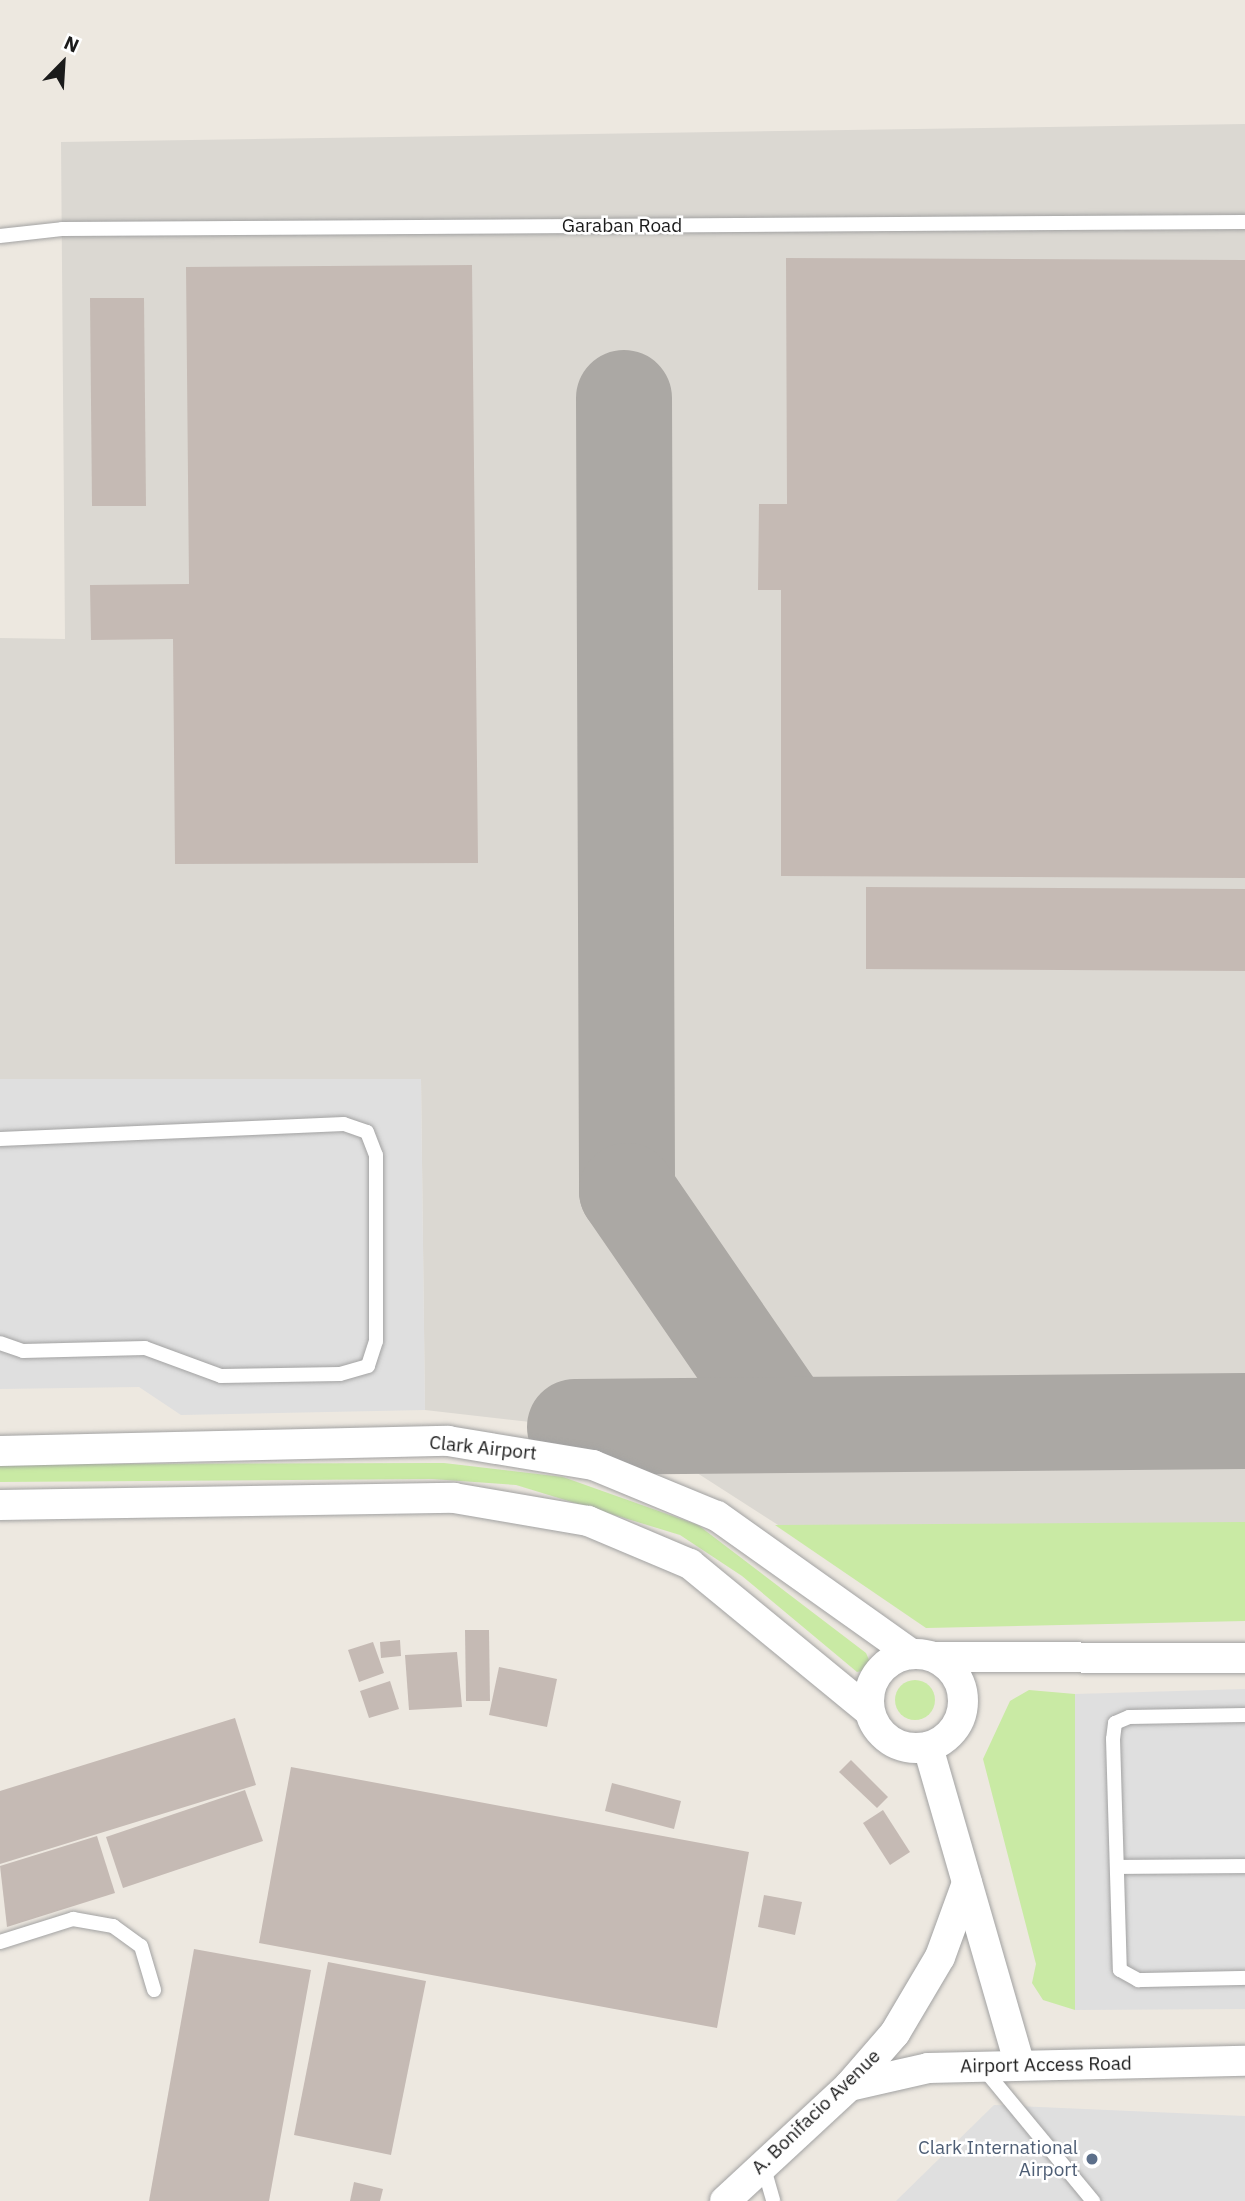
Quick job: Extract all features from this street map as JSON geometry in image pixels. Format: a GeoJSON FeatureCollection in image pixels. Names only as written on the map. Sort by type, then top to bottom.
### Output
{"type":"FeatureCollection","features":[{"type":"Feature","properties":{"kind":"street","name":"Clark Airport"},"geometry":{"type":"LineString","coordinates":[[0,1451],[448,1441],[593,1465],[718,1516],[923,1656]]}},
{"type":"Feature","properties":{"kind":"street"},"geometry":{"type":"LineString","coordinates":[[0,1505],[454,1498],[588,1521],[690,1564],[869,1711],[894,1743],[929,1747],[956,1728],[964,1702],[956,1675],[923,1656]]}},
{"type":"Feature","properties":{"kind":"street"},"geometry":{"type":"LineString","coordinates":[[869,1711],[870,1688],[881,1669],[923,1656],[1245,1658]]}},
{"type":"Feature","properties":{"kind":"street"},"geometry":{"type":"LineString","coordinates":[[929,1747],[1020,2065]]}},
{"type":"Feature","properties":{"kind":"street","name":"A. Bonifacio Avenue"},"geometry":{"type":"LineString","coordinates":[[724,2201],[849,2086],[918,1998],[967,1883]]}},
{"type":"Feature","properties":{"kind":"street","name":"Airport Access Road"},"geometry":{"type":"LineString","coordinates":[[849,2086],[900,2070],[981,2065],[1245,2062]]}},
{"type":"Feature","properties":{"kind":"lane","name":"Garaban Road"},"geometry":{"type":"LineString","coordinates":[[0,236],[62,229],[1245,222]]}},
{"type":"Feature","properties":{"kind":"lane"},"geometry":{"type":"LineString","coordinates":[[0,1139],[344,1124],[368,1132],[376,1155],[376,1341],[368,1366],[340,1374],[221,1376],[145,1348],[23,1350],[0,1343]]}},
{"type":"Feature","properties":{"kind":"lane"},"geometry":{"type":"LineString","coordinates":[[1245,1715],[1129,1717],[1115,1723],[1118,1962],[1124,1976],[1245,1979]]}},
{"type":"Feature","properties":{"kind":"lane"},"geometry":{"type":"LineString","coordinates":[[1117,1867],[1245,1866]]}},
{"type":"Feature","properties":{"kind":"lane"},"geometry":{"type":"LineString","coordinates":[[0,1942],[74,1919],[113,1926],[141,1947],[154,1990]]}},
{"type":"Feature","properties":{"kind":"lane"},"geometry":{"type":"LineString","coordinates":[[981,2065],[1093,2201]]}},
{"type":"Feature","properties":{"kind":"lane"},"geometry":{"type":"LineString","coordinates":[[762,2164],[773,2201]]}},
{"type":"Feature","properties":{"kind":"shaded area"},"geometry":{"type":"Polygon","coordinates":[[[1245,124],[1245,1584],[870,1584],[680,1462],[575,1427],[425,1410],[421,1079],[0,1079],[0,638],[65,639],[61,142],[1245,124]]]}},
{"type":"Feature","properties":{"kind":"shaded area"},"geometry":{"type":"Polygon","coordinates":[[[0,1079],[421,1079],[425,1410],[181,1415],[139,1387],[0,1389],[0,1079]]]}},
{"type":"Feature","properties":{"kind":"shaded area"},"geometry":{"type":"Polygon","coordinates":[[[1245,1689],[1245,2009],[1075,2010],[1075,1694],[1245,1689]]]}},
{"type":"Feature","properties":{"kind":"shaded area","name":"Clark International Airport"},"geometry":{"type":"Polygon","coordinates":[[[994,2105],[1245,2116],[1245,2201],[896,2201],[994,2105]]]}},
{"type":"Feature","properties":{"kind":"green space"},"geometry":{"type":"Polygon","coordinates":[[[444,1463],[563,1477],[698,1525],[866,1653],[873,1669],[857,1672],[742,1576],[680,1535],[516,1485],[432,1479],[0,1482],[0,1464],[444,1463]]]}},
{"type":"Feature","properties":{"kind":"green space"},"geometry":{"type":"Polygon","coordinates":[[[1245,1522],[1245,1621],[926,1628],[775,1525],[1245,1522]]]}},
{"type":"Feature","properties":{"kind":"green space"},"geometry":{"type":"Polygon","coordinates":[[[915,1680],[923,1681],[929,1686],[934,1692],[934,1708],[929,1714],[923,1719],[915,1720],[907,1719],[901,1714],[896,1708],[895,1700],[896,1692],[901,1686],[907,1681],[915,1680]]]}},
{"type":"Feature","properties":{"kind":"green space"},"geometry":{"type":"Polygon","coordinates":[[[1029,1690],[1075,1694],[1075,2010],[1043,2000],[1032,1983],[1036,1964],[983,1759],[1010,1701],[1029,1690]]]}},
{"type":"Feature","properties":{"kind":"building"},"geometry":{"type":"Polygon","coordinates":[[[786,258],[1245,260],[1245,878],[781,876],[781,590],[758,590],[759,504],[787,504],[786,258]]]}},
{"type":"Feature","properties":{"kind":"building"},"geometry":{"type":"Polygon","coordinates":[[[472,265],[478,863],[175,864],[173,639],[91,640],[90,585],[189,584],[186,267],[472,265]]]}},
{"type":"Feature","properties":{"kind":"building"},"geometry":{"type":"Polygon","coordinates":[[[90,298],[144,298],[146,506],[92,506],[90,298]]]}},
{"type":"Feature","properties":{"kind":"building"},"geometry":{"type":"Polygon","coordinates":[[[866,887],[1245,889],[1245,971],[866,969],[866,887]]]}},
{"type":"Feature","properties":{"kind":"building"},"geometry":{"type":"Polygon","coordinates":[[[465,1630],[489,1630],[490,1701],[466,1701],[465,1630]]]}},
{"type":"Feature","properties":{"kind":"building"},"geometry":{"type":"Polygon","coordinates":[[[400,1640],[401,1656],[381,1658],[380,1642],[400,1640]]]}},
{"type":"Feature","properties":{"kind":"building"},"geometry":{"type":"Polygon","coordinates":[[[373,1642],[384,1673],[359,1682],[348,1650],[373,1642]]]}},
{"type":"Feature","properties":{"kind":"building"},"geometry":{"type":"Polygon","coordinates":[[[457,1652],[462,1707],[409,1710],[405,1655],[457,1652]]]}},
{"type":"Feature","properties":{"kind":"building"},"geometry":{"type":"Polygon","coordinates":[[[499,1667],[557,1679],[547,1727],[489,1715],[499,1667]]]}},
{"type":"Feature","properties":{"kind":"building"},"geometry":{"type":"Polygon","coordinates":[[[390,1681],[399,1709],[369,1718],[360,1691],[390,1681]]]}},
{"type":"Feature","properties":{"kind":"building"},"geometry":{"type":"Polygon","coordinates":[[[235,1718],[256,1785],[0,1864],[0,1791],[235,1718]]]}},
{"type":"Feature","properties":{"kind":"building"},"geometry":{"type":"Polygon","coordinates":[[[851,1760],[888,1797],[877,1808],[839,1772],[851,1760]]]}},
{"type":"Feature","properties":{"kind":"building"},"geometry":{"type":"Polygon","coordinates":[[[291,1767],[749,1852],[717,2028],[259,1943],[291,1767]]]}},
{"type":"Feature","properties":{"kind":"building"},"geometry":{"type":"Polygon","coordinates":[[[612,1783],[681,1801],[674,1829],[605,1811],[612,1783]]]}},
{"type":"Feature","properties":{"kind":"building"},"geometry":{"type":"Polygon","coordinates":[[[245,1790],[263,1841],[123,1888],[106,1837],[245,1790]]]}},
{"type":"Feature","properties":{"kind":"building"},"geometry":{"type":"Polygon","coordinates":[[[883,1810],[910,1852],[890,1865],[863,1823],[883,1810]]]}},
{"type":"Feature","properties":{"kind":"building"},"geometry":{"type":"Polygon","coordinates":[[[97,1836],[115,1893],[7,1927],[0,1866],[97,1836]]]}},
{"type":"Feature","properties":{"kind":"building"},"geometry":{"type":"Polygon","coordinates":[[[764,1895],[802,1902],[795,1935],[758,1927],[764,1895]]]}},
{"type":"Feature","properties":{"kind":"building"},"geometry":{"type":"Polygon","coordinates":[[[194,1949],[311,1970],[269,2201],[149,2201],[194,1949]]]}},
{"type":"Feature","properties":{"kind":"building"},"geometry":{"type":"Polygon","coordinates":[[[328,1962],[426,1981],[391,2155],[294,2135],[328,1962]]]}},
{"type":"Feature","properties":{"kind":"building"},"geometry":{"type":"Polygon","coordinates":[[[354,2182],[383,2189],[380,2201],[350,2201],[354,2182]]]}},
{"type":"Feature","properties":{"kind":"taxiway"},"geometry":{"type":"LineString","coordinates":[[624,398],[627,1191],[786,1422]]}},
{"type":"Feature","properties":{"kind":"taxiway"},"geometry":{"type":"LineString","coordinates":[[575,1427],[1245,1421]]}},
{"type":"Feature","properties":{"kind":"place","name":"Clark International Airport"},"geometry":{"type":"Point","coordinates":[1092,2159]}}]}
